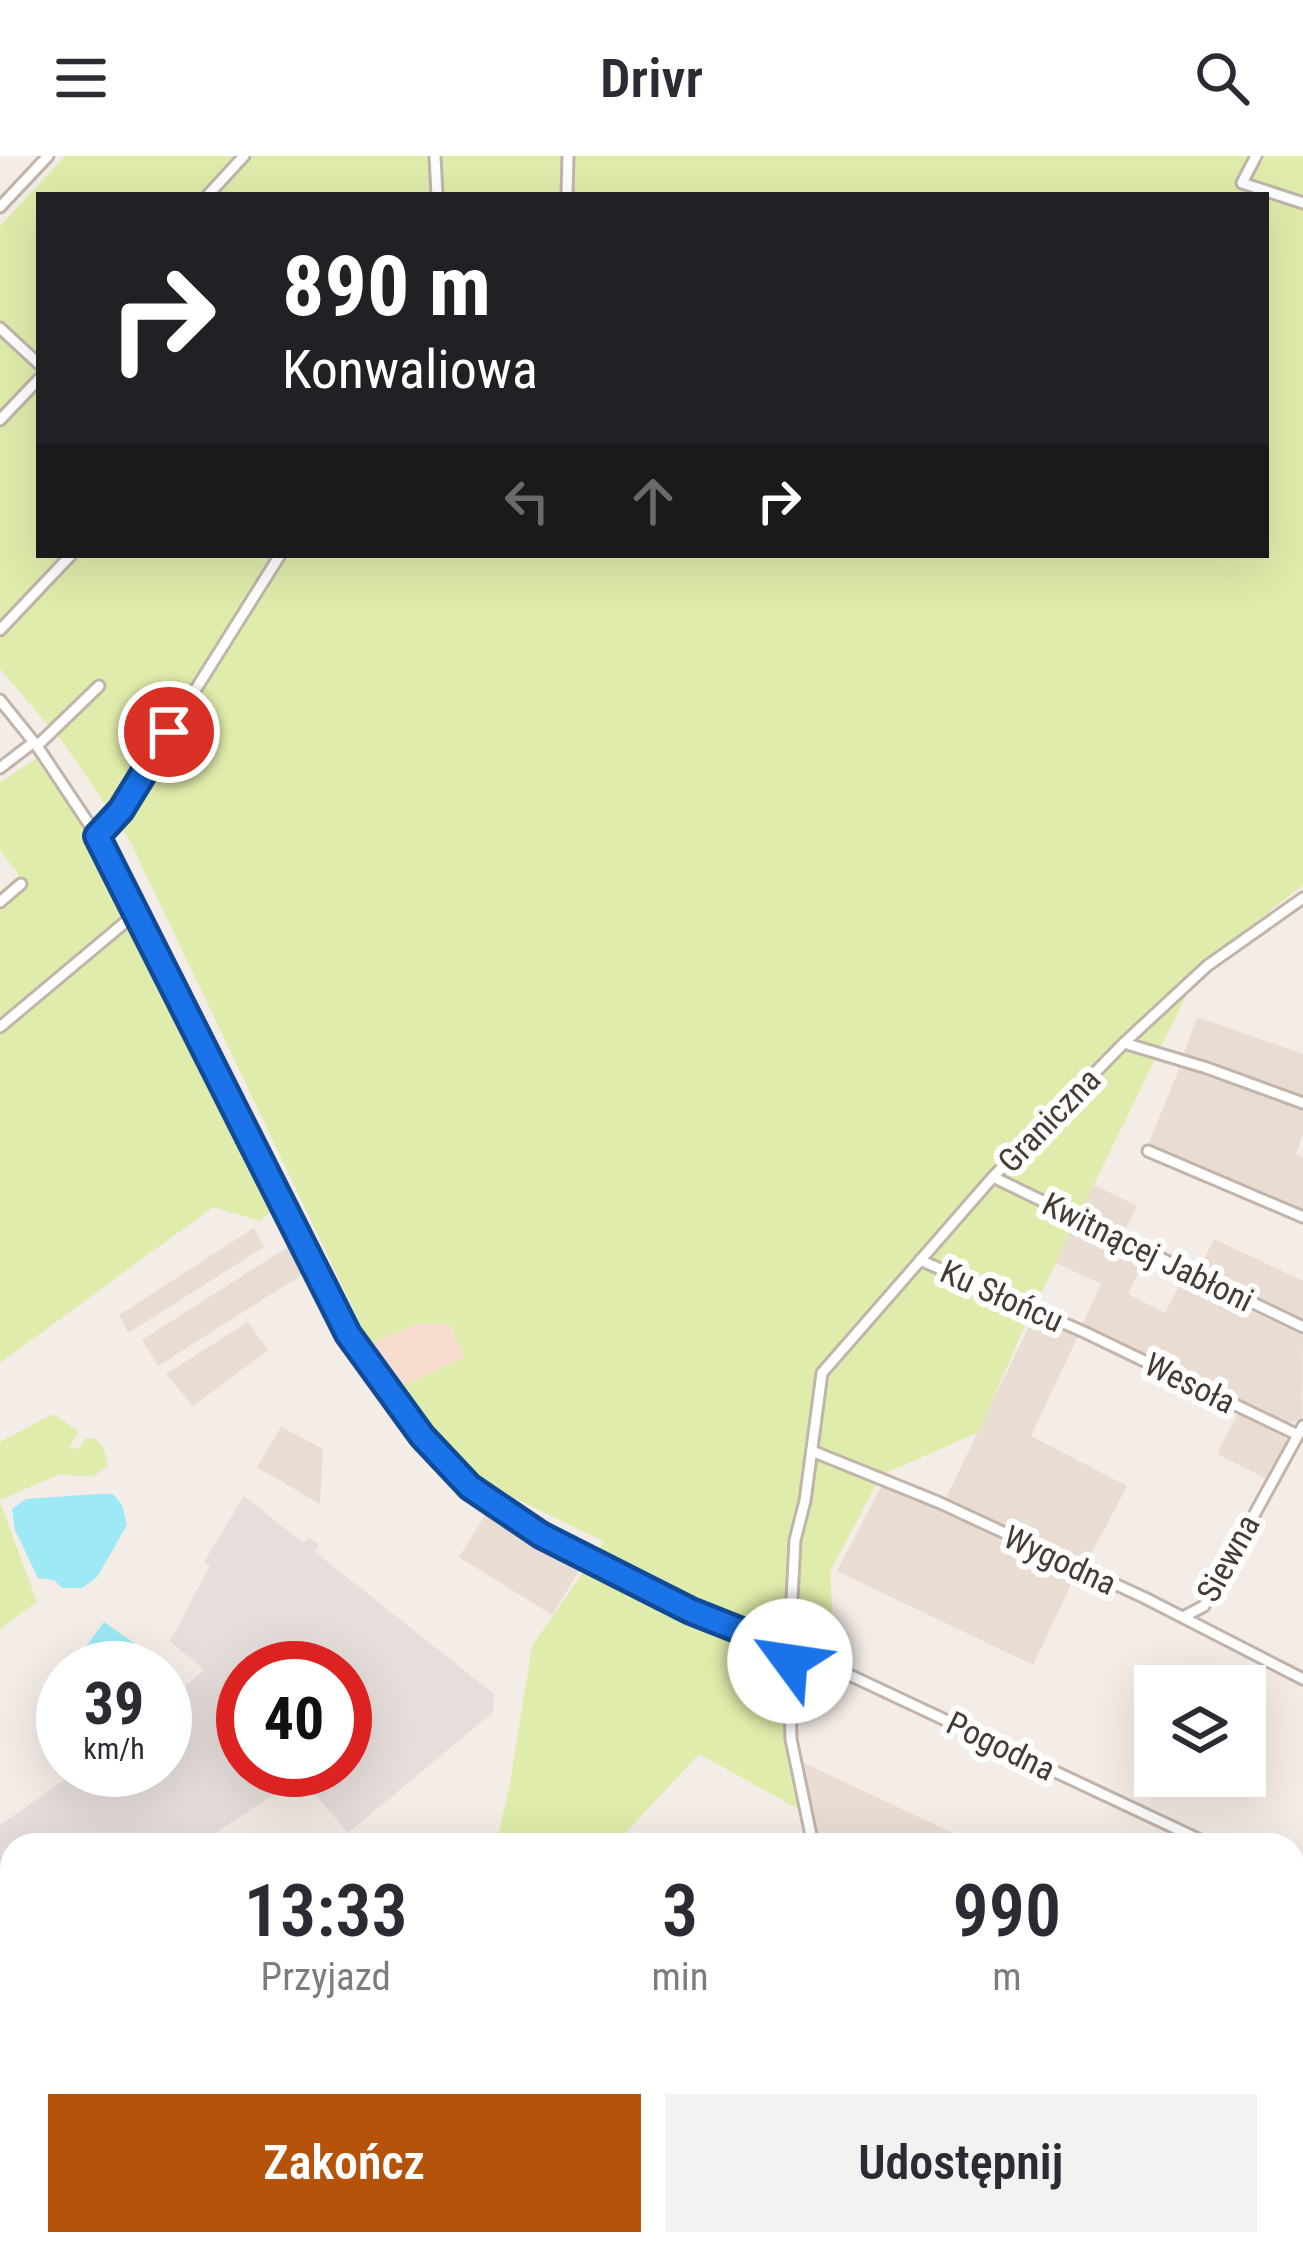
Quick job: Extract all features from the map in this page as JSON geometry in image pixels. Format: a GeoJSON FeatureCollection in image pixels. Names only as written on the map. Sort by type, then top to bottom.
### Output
{"type":"FeatureCollection","features":[{"type":"Feature","properties":{"kind":"street"},"geometry":{"type":"LineString","coordinates":[[0,207],[48,156]]}},
{"type":"Feature","properties":{"kind":"street"},"geometry":{"type":"LineString","coordinates":[[211,192],[244,156]]}},
{"type":"Feature","properties":{"kind":"street"},"geometry":{"type":"LineString","coordinates":[[435,156],[437,192]]}},
{"type":"Feature","properties":{"kind":"street"},"geometry":{"type":"LineString","coordinates":[[567,192],[568,156]]}},
{"type":"Feature","properties":{"kind":"street"},"geometry":{"type":"LineString","coordinates":[[1256,156],[1242,183],[1303,203]]}},
{"type":"Feature","properties":{"kind":"street"},"geometry":{"type":"LineString","coordinates":[[0,328],[36,361]]}},
{"type":"Feature","properties":{"kind":"street"},"geometry":{"type":"LineString","coordinates":[[0,420],[36,382]]}},
{"type":"Feature","properties":{"kind":"street"},"geometry":{"type":"LineString","coordinates":[[0,630],[68,558]]}},
{"type":"Feature","properties":{"kind":"street"},"geometry":{"type":"LineString","coordinates":[[97,836],[121,810],[278,558]]}},
{"type":"Feature","properties":{"kind":"street"},"geometry":{"type":"LineString","coordinates":[[0,768],[35,744],[98,686]]}},
{"type":"Feature","properties":{"kind":"street","name":"Pogodna"},"geometry":{"type":"LineString","coordinates":[[0,700],[97,836],[348,1334],[388,1393],[470,1487],[566,1550],[691,1611],[777,1645],[1185,1833]]}},
{"type":"Feature","properties":{"kind":"street"},"geometry":{"type":"LineString","coordinates":[[0,902],[22,884]]}},
{"type":"Feature","properties":{"kind":"street","name":"Graniczna"},"geometry":{"type":"LineString","coordinates":[[812,1451],[822,1373],[920,1259],[1124,1043],[1207,966],[1303,898]]}},
{"type":"Feature","properties":{"kind":"street"},"geometry":{"type":"LineString","coordinates":[[0,1027],[135,914]]}},
{"type":"Feature","properties":{"kind":"street"},"geometry":{"type":"LineString","coordinates":[[1124,1043],[1207,1067],[1303,1103]]}},
{"type":"Feature","properties":{"kind":"street"},"geometry":{"type":"LineString","coordinates":[[1148,1151],[1303,1217]]}},
{"type":"Feature","properties":{"kind":"street","name":"Kwitnącej Jabłoni"},"geometry":{"type":"LineString","coordinates":[[993,1177],[1303,1327]]}},
{"type":"Feature","properties":{"kind":"street","name":"Ku Słońcu"},"geometry":{"type":"LineString","coordinates":[[920,1259],[1084,1332]]}},
{"type":"Feature","properties":{"kind":"street","name":"Wesoła"},"geometry":{"type":"LineString","coordinates":[[1084,1332],[1300,1430]]}},
{"type":"Feature","properties":{"kind":"street","name":"Siewna"},"geometry":{"type":"LineString","coordinates":[[1180,1616],[1191,1616],[1204,1606],[1300,1430]]}},
{"type":"Feature","properties":{"kind":"street"},"geometry":{"type":"LineString","coordinates":[[810,1833],[791,1739],[790,1652],[795,1540],[812,1451]]}},
{"type":"Feature","properties":{"kind":"street","name":"Wygodna"},"geometry":{"type":"LineString","coordinates":[[812,1451],[938,1502],[1303,1679]]}},
{"type":"Feature","properties":{"kind":"shaded area"},"geometry":{"type":"Polygon","coordinates":[[[1197,1017],[1303,1054],[1303,1098],[1183,1057],[1197,1017]]]}},
{"type":"Feature","properties":{"kind":"shaded area"},"geometry":{"type":"Polygon","coordinates":[[[1181,1064],[1303,1106],[1303,1134],[1296,1154],[1303,1157],[1303,1210],[1148,1145],[1181,1064]]]}},
{"type":"Feature","properties":{"kind":"shaded area"},"geometry":{"type":"Polygon","coordinates":[[[1063,1170],[1137,1206],[1122,1236],[1048,1201],[1063,1170]]]}},
{"type":"Feature","properties":{"kind":"shaded area"},"geometry":{"type":"Polygon","coordinates":[[[992,1185],[1145,1259],[1128,1294],[1165,1313],[1183,1278],[1303,1336],[1302,1419],[1288,1423],[1082,1325],[1101,1284],[963,1219],[992,1185]]]}},
{"type":"Feature","properties":{"kind":"shaded area"},"geometry":{"type":"Polygon","coordinates":[[[254,1228],[264,1247],[128,1333],[119,1315],[254,1228]]]}},
{"type":"Feature","properties":{"kind":"shaded area"},"geometry":{"type":"Polygon","coordinates":[[[1214,1239],[1303,1281],[1303,1322],[1197,1273],[1214,1239]]]}},
{"type":"Feature","properties":{"kind":"shaded area"},"geometry":{"type":"Polygon","coordinates":[[[289,1246],[303,1274],[158,1366],[142,1340],[289,1246]]]}},
{"type":"Feature","properties":{"kind":"shaded area"},"geometry":{"type":"Polygon","coordinates":[[[1034,1316],[1078,1336],[1031,1436],[1127,1486],[1084,1568],[946,1498],[1034,1316]]]}},
{"type":"Feature","properties":{"kind":"shaded area"},"geometry":{"type":"Polygon","coordinates":[[[248,1322],[268,1350],[193,1406],[166,1374],[248,1322]]]}},
{"type":"Feature","properties":{"kind":"shaded area"},"geometry":{"type":"Polygon","coordinates":[[[448,1322],[466,1357],[397,1388],[370,1344],[418,1324],[448,1322]]]}},
{"type":"Feature","properties":{"kind":"shaded area"},"geometry":{"type":"Polygon","coordinates":[[[1238,1413],[1283,1434],[1286,1442],[1265,1478],[1217,1454],[1238,1413]]]}},
{"type":"Feature","properties":{"kind":"shaded area"},"geometry":{"type":"Polygon","coordinates":[[[281,1427],[323,1449],[320,1504],[257,1467],[281,1427]]]}},
{"type":"Feature","properties":{"kind":"shaded area"},"geometry":{"type":"Polygon","coordinates":[[[882,1485],[943,1509],[1076,1574],[1033,1665],[837,1571],[882,1485]]]}},
{"type":"Feature","properties":{"kind":"shaded area"},"geometry":{"type":"Polygon","coordinates":[[[244,1496],[303,1543],[309,1538],[319,1545],[315,1552],[494,1694],[493,1712],[348,1833],[317,1797],[372,1797],[372,1641],[216,1641],[216,1797],[270,1797],[215,1833],[0,1833],[0,1825],[40,1797],[192,1797],[192,1680],[204,1670],[192,1660],[192,1641],[170,1641],[210,1566],[204,1562],[244,1496]]]}},
{"type":"Feature","properties":{"kind":"shaded area"},"geometry":{"type":"Polygon","coordinates":[[[487,1512],[579,1571],[552,1615],[459,1557],[487,1512]]]}},
{"type":"Feature","properties":{"kind":"shaded area"},"geometry":{"type":"Polygon","coordinates":[[[800,1761],[953,1833],[816,1833],[800,1761]]]}},
{"type":"Feature","properties":{"kind":"green space"},"geometry":{"type":"Polygon","coordinates":[[[65,156],[1303,156],[1303,885],[1201,965],[1023,1330],[979,1432],[881,1475],[830,1572],[835,1655],[801,1637],[785,1679],[783,1722],[799,1809],[699,1754],[625,1833],[499,1833],[532,1646],[604,1542],[482,1482],[397,1388],[465,1357],[449,1323],[418,1324],[370,1344],[129,839],[65,745],[0,669],[0,226],[65,156]]]}},
{"type":"Feature","properties":{"kind":"green space"},"geometry":{"type":"Polygon","coordinates":[[[36,759],[100,851],[246,1157],[278,1206],[260,1221],[213,1207],[0,1363],[0,891],[19,875],[0,850],[0,782],[36,759]]]}},
{"type":"Feature","properties":{"kind":"green space"},"geometry":{"type":"Polygon","coordinates":[[[53,1414],[77,1430],[69,1447],[79,1449],[86,1438],[95,1439],[108,1465],[93,1477],[60,1474],[0,1500],[0,1442],[53,1414]]]}},
{"type":"Feature","properties":{"kind":"green space"},"geometry":{"type":"Polygon","coordinates":[[[0,1502],[37,1602],[0,1629],[0,1502]]]}},
{"type":"Feature","properties":{"kind":"water"},"geometry":{"type":"Polygon","coordinates":[[[113,1494],[122,1505],[127,1525],[97,1577],[82,1588],[62,1588],[54,1580],[38,1578],[15,1530],[12,1509],[26,1499],[113,1494]]]}},
{"type":"Feature","properties":{"kind":"water"},"geometry":{"type":"Polygon","coordinates":[[[104,1622],[131,1641],[90,1641],[104,1622]]]}},
{"type":"Feature","properties":{"kind":"route"},"geometry":{"type":"LineString","coordinates":[[169,732],[121,810],[97,836],[348,1334],[422,1436],[470,1487],[593,1564],[777,1645],[790,1661]]}}]}
